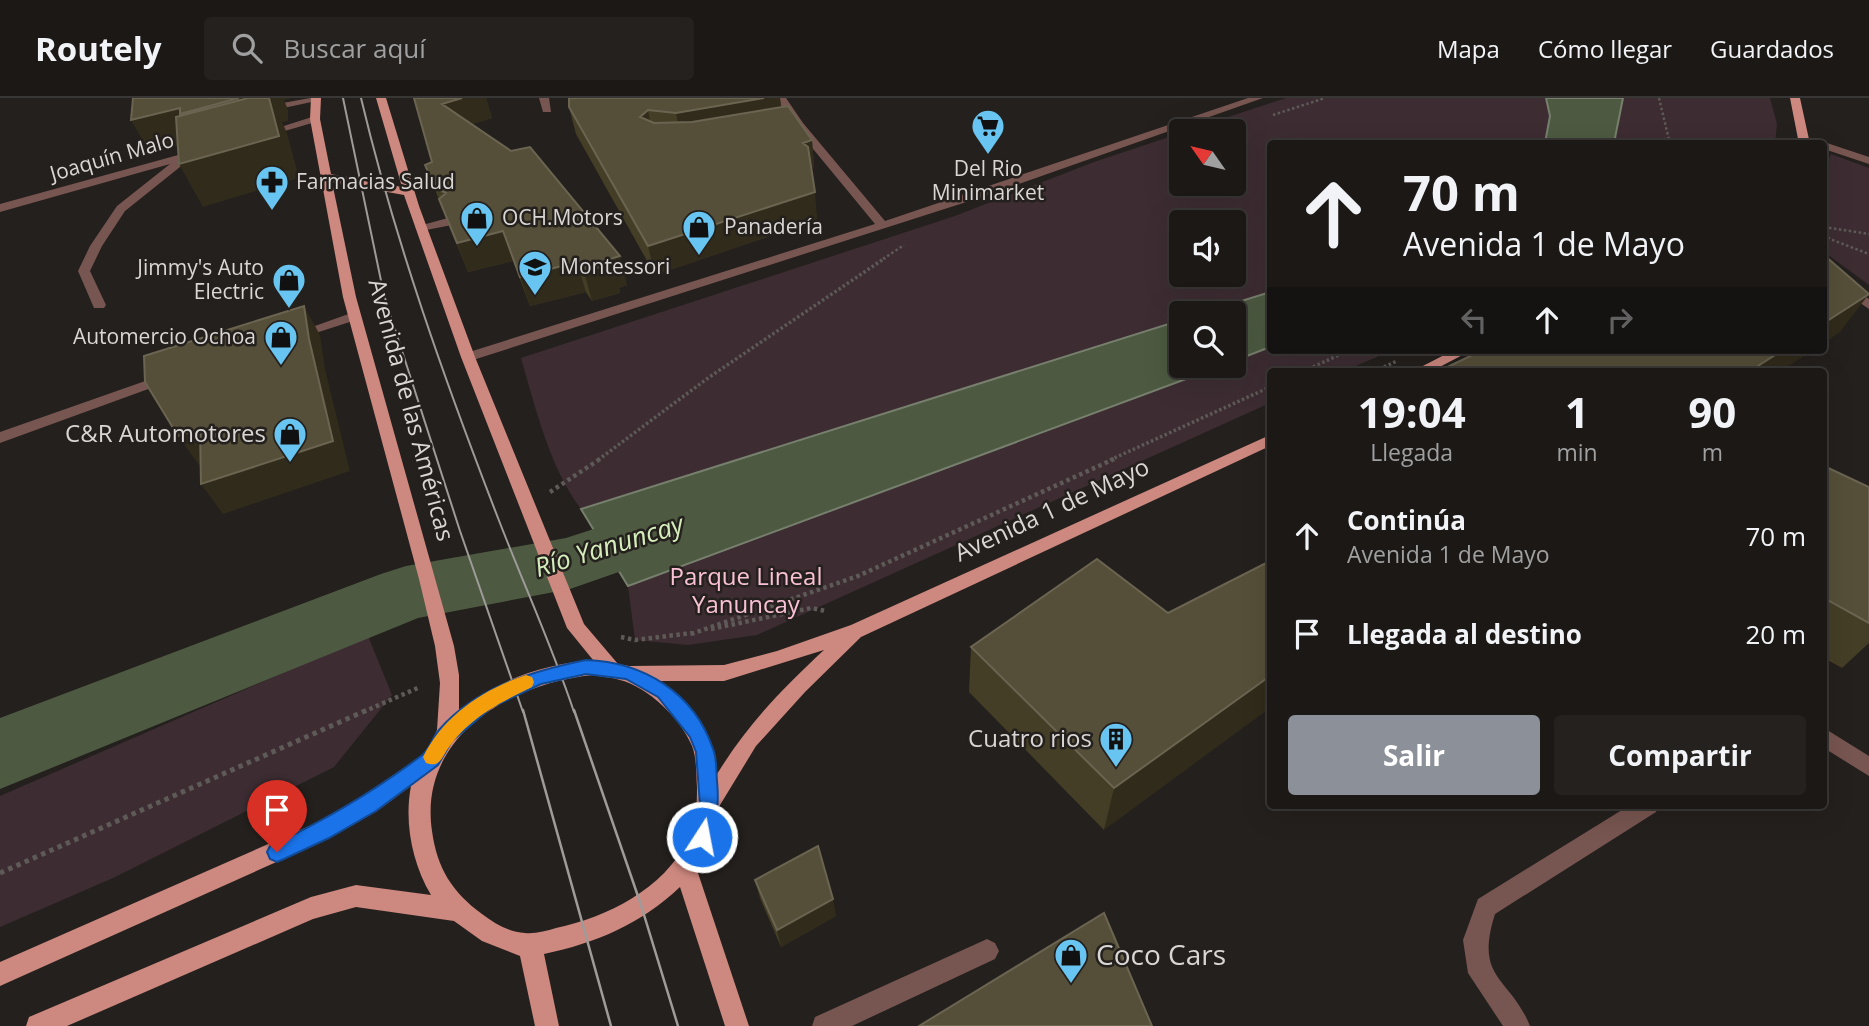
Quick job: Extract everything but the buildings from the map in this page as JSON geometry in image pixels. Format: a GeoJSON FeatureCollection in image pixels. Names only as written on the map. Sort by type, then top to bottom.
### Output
{"type":"FeatureCollection","features":[{"type":"Feature","properties":{"kind":"main road","name":"Avenida de las Américas"},"geometry":{"type":"LineString","coordinates":[[381,98],[409,192],[468,357],[576,628],[621,671],[664,692],[698,733],[705,752],[709,805],[702,837],[684,866],[641,905],[614,922],[585,935],[530,945],[496,936],[457,910],[436,882],[424,848],[419,801],[421,786],[431,759],[446,736],[486,702],[516,686],[559,671],[586,667],[621,671]]}},
{"type":"Feature","properties":{"kind":"main road"},"geometry":{"type":"LineString","coordinates":[[1795,98],[1806,140]]}},
{"type":"Feature","properties":{"kind":"main road","name":"Avenida de las Américas"},"geometry":{"type":"LineString","coordinates":[[316,99],[315,119],[354,317],[419,545],[449,667],[446,736]]}},
{"type":"Feature","properties":{"kind":"main road"},"geometry":{"type":"LineString","coordinates":[[326,177],[409,192]]}},
{"type":"Feature","properties":{"kind":"main road"},"geometry":{"type":"LineString","coordinates":[[1426,368],[1456,354]]}},
{"type":"Feature","properties":{"kind":"main road","name":"Avenida 1 de Mayo"},"geometry":{"type":"LineString","coordinates":[[621,671],[724,673],[779,658],[858,630],[1267,441]]}},
{"type":"Feature","properties":{"kind":"main road","name":"Avenida 1 de Mayo"},"geometry":{"type":"LineString","coordinates":[[709,805],[749,740],[798,686],[858,630]]}},
{"type":"Feature","properties":{"kind":"main road"},"geometry":{"type":"LineString","coordinates":[[0,974],[322,831],[369,804],[431,759]]}},
{"type":"Feature","properties":{"kind":"main road"},"geometry":{"type":"LineString","coordinates":[[684,866],[737,1026]]}},
{"type":"Feature","properties":{"kind":"main road"},"geometry":{"type":"LineString","coordinates":[[38,1026],[311,908],[356,896],[457,910]]}},
{"type":"Feature","properties":{"kind":"main road"},"geometry":{"type":"LineString","coordinates":[[530,945],[547,1026]]}},
{"type":"Feature","properties":{"kind":"street"},"geometry":{"type":"LineString","coordinates":[[254,98],[254,107],[260,110],[316,99]]}},
{"type":"Feature","properties":{"kind":"street"},"geometry":{"type":"LineString","coordinates":[[544,98],[547,110]]}},
{"type":"Feature","properties":{"kind":"street"},"geometry":{"type":"LineString","coordinates":[[781,98],[792,127],[882,225]]}},
{"type":"Feature","properties":{"kind":"street"},"geometry":{"type":"LineString","coordinates":[[468,357],[978,195],[1258,98]]}},
{"type":"Feature","properties":{"kind":"street"},"geometry":{"type":"LineString","coordinates":[[252,137],[315,119]]}},
{"type":"Feature","properties":{"kind":"street"},"geometry":{"type":"LineString","coordinates":[[1827,146],[1869,161]]}},
{"type":"Feature","properties":{"kind":"street","name":"Joaquín Malo"},"geometry":{"type":"LineString","coordinates":[[0,208],[215,148]]}},
{"type":"Feature","properties":{"kind":"street"},"geometry":{"type":"LineString","coordinates":[[99,305],[84,271],[96,246],[121,209],[190,155]]}},
{"type":"Feature","properties":{"kind":"street"},"geometry":{"type":"LineString","coordinates":[[421,227],[448,222]]}},
{"type":"Feature","properties":{"kind":"street"},"geometry":{"type":"LineString","coordinates":[[1827,274],[1869,306]]}},
{"type":"Feature","properties":{"kind":"street"},"geometry":{"type":"LineString","coordinates":[[275,342],[354,317]]}},
{"type":"Feature","properties":{"kind":"street"},"geometry":{"type":"LineString","coordinates":[[0,438],[117,393],[183,372]]}},
{"type":"Feature","properties":{"kind":"street"},"geometry":{"type":"LineString","coordinates":[[1827,739],[1869,767]]}},
{"type":"Feature","properties":{"kind":"street"},"geometry":{"type":"LineString","coordinates":[[1518,1026],[1480,973],[1475,940],[1486,907],[1642,809]]}},
{"type":"Feature","properties":{"kind":"street"},"geometry":{"type":"LineString","coordinates":[[824,1026],[988,951]]}},
{"type":"Feature","properties":{"kind":"path"},"geometry":{"type":"LineString","coordinates":[[1659,98],[1669,140]]}},
{"type":"Feature","properties":{"kind":"path"},"geometry":{"type":"LineString","coordinates":[[1827,227],[1869,234]]}},
{"type":"Feature","properties":{"kind":"path"},"geometry":{"type":"LineString","coordinates":[[1827,236],[1869,254]]}},
{"type":"Feature","properties":{"kind":"path"},"geometry":{"type":"LineString","coordinates":[[528,505],[588,468],[708,377],[912,240]]}},
{"type":"Feature","properties":{"kind":"path"},"geometry":{"type":"LineString","coordinates":[[1311,368],[1341,354]]}},
{"type":"Feature","properties":{"kind":"path"},"geometry":{"type":"LineString","coordinates":[[691,634],[858,576],[1267,388]]}},
{"type":"Feature","properties":{"kind":"path"},"geometry":{"type":"LineString","coordinates":[[576,628],[635,640],[691,634],[811,608],[842,613],[858,630]]}},
{"type":"Feature","properties":{"kind":"path"},"geometry":{"type":"LineString","coordinates":[[0,873],[449,667]]}},
{"type":"Feature","properties":{"kind":"green space"},"geometry":{"type":"Polygon","coordinates":[[[1286,98],[1547,98],[1550,116],[1546,140],[1267,140],[1267,293],[1241,301],[1169,301],[1169,324],[581,509],[552,456],[521,358],[955,216],[1094,162],[1169,137],[1169,196],[1246,196],[1246,119],[1222,119],[1286,98]]]}},
{"type":"Feature","properties":{"kind":"green space"},"geometry":{"type":"Polygon","coordinates":[[[1623,98],[1770,98],[1777,124],[1775,140],[1615,140],[1623,98]]]}},
{"type":"Feature","properties":{"kind":"green space"},"geometry":{"type":"Polygon","coordinates":[[[1831,154],[1869,168],[1869,285],[1827,254],[1827,163],[1831,154]]]}},
{"type":"Feature","properties":{"kind":"green space","name":"Parque Lineal Yanuncay"},"geometry":{"type":"Polygon","coordinates":[[[1267,349],[1267,354],[1384,354],[1351,368],[1267,368],[1267,404],[757,635],[688,645],[635,640],[628,586],[1189,378],[1246,378],[1246,357],[1267,349]]]}},
{"type":"Feature","properties":{"kind":"green space"},"geometry":{"type":"Polygon","coordinates":[[[368,636],[392,695],[334,767],[113,878],[0,927],[0,796],[368,636]]]}},
{"type":"Feature","properties":{"kind":"water"},"geometry":{"type":"Polygon","coordinates":[[[1546,98],[1623,98],[1615,140],[1546,140],[1550,116],[1546,98]]]}},
{"type":"Feature","properties":{"kind":"water"},"geometry":{"type":"Polygon","coordinates":[[[1267,293],[1267,348],[1246,356],[1246,301],[1241,301],[1267,293]]]}},
{"type":"Feature","properties":{"kind":"water"},"geometry":{"type":"Polygon","coordinates":[[[1169,324],[1169,378],[1189,378],[628,586],[581,509],[1169,324]]]}},
{"type":"Feature","properties":{"kind":"waterway","name":"Río Yanuncay"},"geometry":{"type":"LineString","coordinates":[[0,754],[406,593],[570,563],[698,519]]}},
{"type":"Feature","properties":{"kind":"tram line"},"geometry":{"type":"LineString","coordinates":[[343,98],[384,295],[460,531],[523,712]]}},
{"type":"Feature","properties":{"kind":"tram line"},"geometry":{"type":"LineString","coordinates":[[361,98],[389,205],[440,363],[574,712]]}},
{"type":"Feature","properties":{"kind":"tram line"},"geometry":{"type":"LineString","coordinates":[[523,710],[611,1026]]}},
{"type":"Feature","properties":{"kind":"tram line"},"geometry":{"type":"LineString","coordinates":[[574,710],[641,905],[678,1026]]}},
{"type":"Feature","properties":{"kind":"slow traffic"},"geometry":{"type":"LineString","coordinates":[[433,757],[459,722],[486,702],[526,682]]}},
{"type":"Feature","properties":{"kind":"place","name":"Del Rio Minimarket"},"geometry":{"type":"Point","coordinates":[988,156]}},
{"type":"Feature","properties":{"kind":"place","name":"Farmacias Salud"},"geometry":{"type":"Point","coordinates":[272,212]}},
{"type":"Feature","properties":{"kind":"place","name":"OCH.Motors"},"geometry":{"type":"Point","coordinates":[477,248]}},
{"type":"Feature","properties":{"kind":"place","name":"Panadería"},"geometry":{"type":"Point","coordinates":[699,257]}},
{"type":"Feature","properties":{"kind":"place","name":"Montessori"},"geometry":{"type":"Point","coordinates":[535,297]}},
{"type":"Feature","properties":{"kind":"place","name":"Jimmy's Auto Electric"},"geometry":{"type":"Point","coordinates":[289,310]}},
{"type":"Feature","properties":{"kind":"place","name":"Automercio Ochoa"},"geometry":{"type":"Point","coordinates":[281,367]}},
{"type":"Feature","properties":{"kind":"place","name":"C&R Automotores"},"geometry":{"type":"Point","coordinates":[290,464]}},
{"type":"Feature","properties":{"kind":"place","name":"Cuatro rios"},"geometry":{"type":"Point","coordinates":[1116,769]}},
{"type":"Feature","properties":{"kind":"place","name":"Coco Cars"},"geometry":{"type":"Point","coordinates":[1071,985]}},
{"type":"Feature","properties":{"kind":"route"},"geometry":{"type":"LineString","coordinates":[[277,852],[322,831],[369,804],[431,759],[459,722],[486,702],[538,677],[586,667],[611,668],[630,673],[664,692],[698,733],[708,768],[709,805],[702,837]]}}]}
